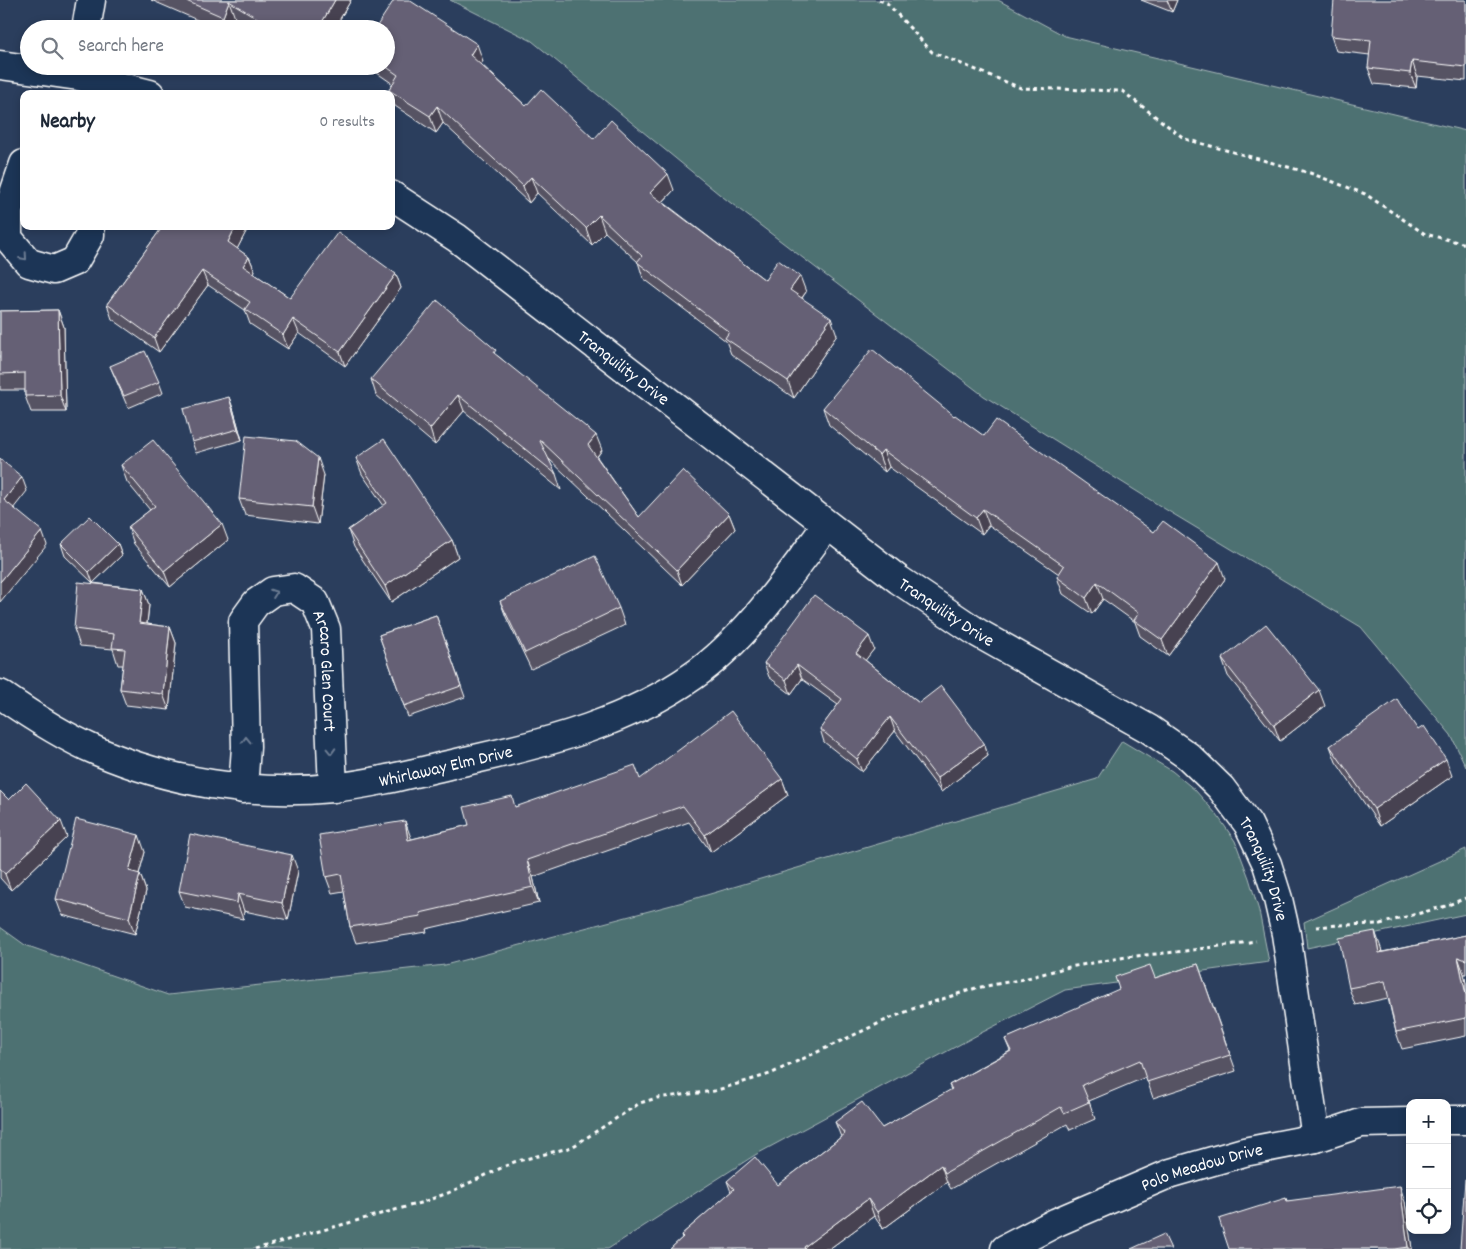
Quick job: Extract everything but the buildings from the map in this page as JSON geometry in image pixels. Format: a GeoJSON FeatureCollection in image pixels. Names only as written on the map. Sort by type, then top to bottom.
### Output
{"type":"FeatureCollection","features":[{"type":"Feature","properties":{"kind":"street"},"geometry":{"type":"LineString","coordinates":[[88,20],[91,0]]}},
{"type":"Feature","properties":{"kind":"street"},"geometry":{"type":"LineString","coordinates":[[0,64],[20,69]]}},
{"type":"Feature","properties":{"kind":"street"},"geometry":{"type":"LineString","coordinates":[[46,75],[125,90]]}},
{"type":"Feature","properties":{"kind":"street"},"geometry":{"type":"LineString","coordinates":[[20,176],[8,211],[8,238],[29,263],[54,270],[75,261],[90,235],[90,230]]}},
{"type":"Feature","properties":{"kind":"street","name":"Tranquility Drive"},"geometry":{"type":"LineString","coordinates":[[395,198],[457,238],[899,580],[978,633],[1149,729],[1188,756],[1221,788],[1248,824],[1267,864],[1278,899],[1286,934],[1316,1138]]}},
{"type":"Feature","properties":{"kind":"street","name":"Whirlaway Elm Drive"},"geometry":{"type":"LineString","coordinates":[[0,694],[35,719],[96,751],[145,769],[190,780],[243,789],[290,790],[332,788],[395,776],[518,749],[592,726],[619,716],[659,697],[694,675],[723,652],[764,607],[827,525]]}},
{"type":"Feature","properties":{"kind":"street","name":"Arcaro Glen Court"},"geometry":{"type":"LineString","coordinates":[[243,789],[246,748],[243,622],[256,602],[273,591],[294,588],[315,602],[326,629],[332,788]]}},
{"type":"Feature","properties":{"kind":"street"},"geometry":{"type":"LineString","coordinates":[[1451,1120],[1466,1120]]}},
{"type":"Feature","properties":{"kind":"street","name":"Polo Meadow Drive"},"geometry":{"type":"LineString","coordinates":[[1005,1249],[1057,1222],[1171,1172],[1244,1152],[1316,1138],[1361,1123],[1406,1122]]}},
{"type":"Feature","properties":{"kind":"path"},"geometry":{"type":"LineString","coordinates":[[879,0],[887,3],[932,52],[1021,88],[1122,91],[1185,139],[1310,173],[1364,194],[1425,234],[1466,244]]}},
{"type":"Feature","properties":{"kind":"path"},"geometry":{"type":"LineString","coordinates":[[254,1249],[420,1203],[514,1162],[572,1147],[640,1103],[657,1098],[714,1091],[770,1074],[915,1008],[976,988],[1024,979],[1064,968],[1126,957],[1185,952],[1250,943],[1311,928],[1380,924],[1446,906],[1466,898]]}},
{"type":"Feature","properties":{"kind":"green space"},"geometry":{"type":"Polygon","coordinates":[[[450,0],[998,0],[1065,36],[1466,131],[1466,767],[1451,735],[1361,627],[1165,509],[984,396],[719,194],[532,41],[450,0]]]}},
{"type":"Feature","properties":{"kind":"green space"},"geometry":{"type":"Polygon","coordinates":[[[1122,741],[1172,771],[1195,790],[1217,815],[1235,841],[1259,911],[1269,962],[1065,990],[981,1033],[755,1155],[608,1249],[0,1249],[0,927],[25,945],[168,995],[445,965],[683,902],[1097,779],[1122,741]]]}},
{"type":"Feature","properties":{"kind":"green space"},"geometry":{"type":"Polygon","coordinates":[[[1466,849],[1466,914],[1307,948],[1304,922],[1466,849]]]}}]}
